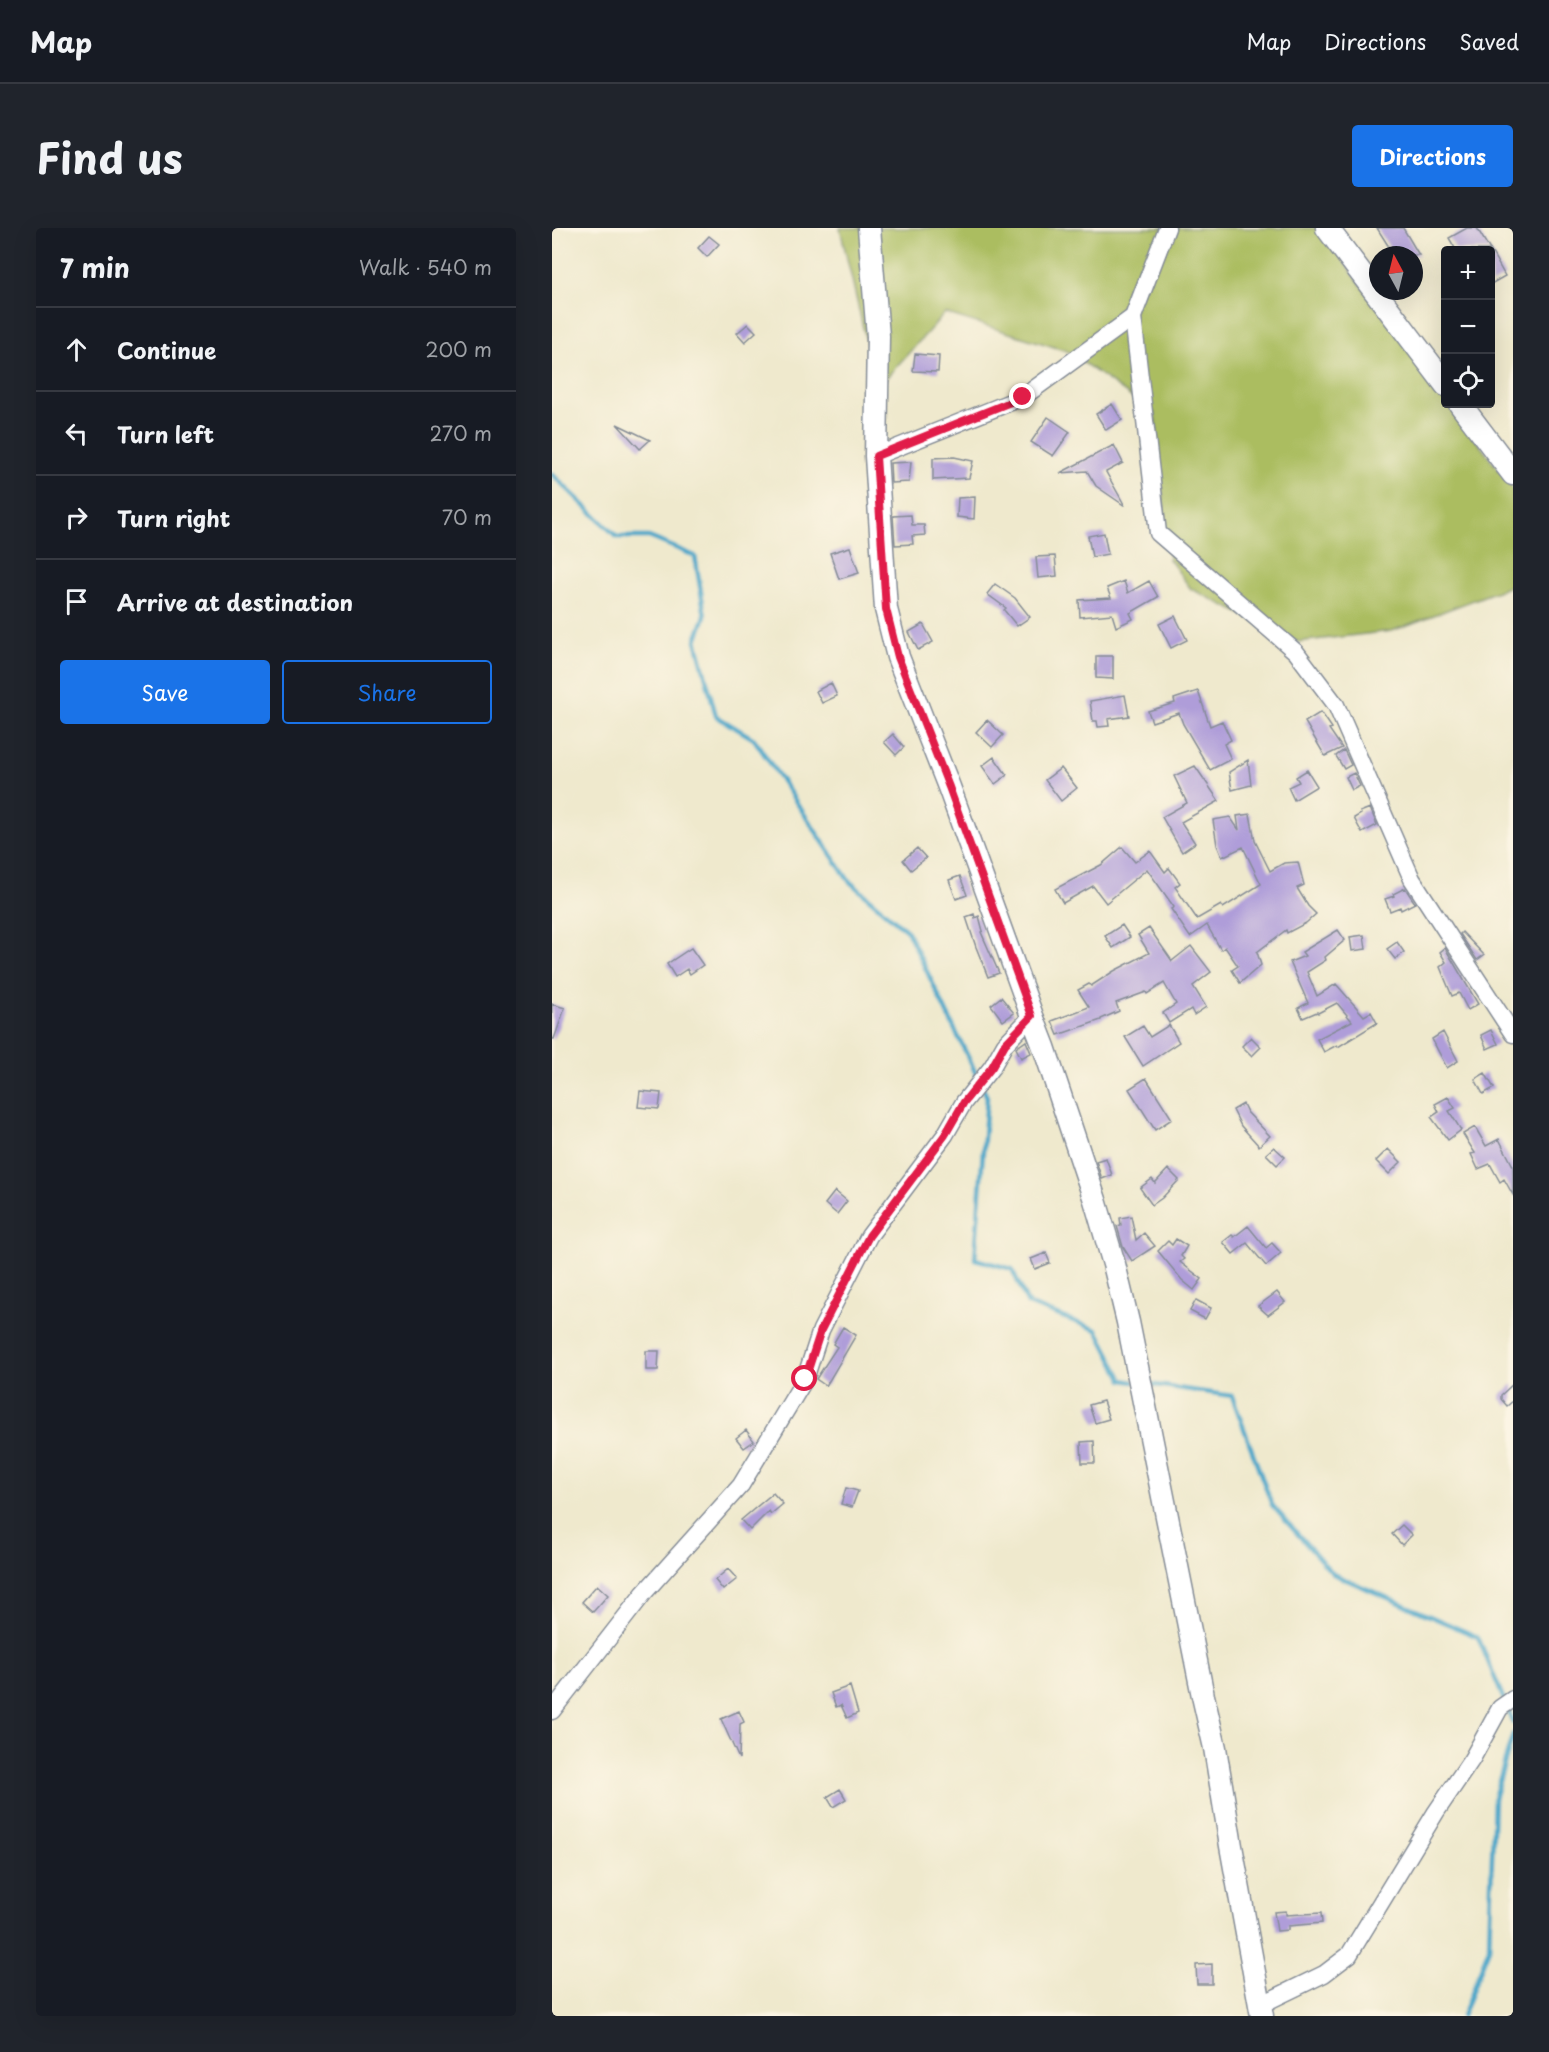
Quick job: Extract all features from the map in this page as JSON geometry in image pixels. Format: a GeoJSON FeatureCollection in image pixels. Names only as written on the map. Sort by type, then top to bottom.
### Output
{"type":"FeatureCollection","features":[{"type":"Feature","properties":{"kind":"street"},"geometry":{"type":"LineString","coordinates":[[869,228],[878,336],[876,456],[886,609],[898,657],[953,798],[1048,1057],[1114,1264],[1128,1322],[1215,1748],[1261,2011],[1324,1974],[1349,1955],[1436,1812],[1472,1759],[1500,1708],[1513,1699]]}},
{"type":"Feature","properties":{"kind":"street"},"geometry":{"type":"LineString","coordinates":[[1167,228],[1133,317],[1158,533],[1296,652],[1336,705],[1412,879],[1513,1034]]}},
{"type":"Feature","properties":{"kind":"street"},"geometry":{"type":"LineString","coordinates":[[1327,228],[1441,378]]}},
{"type":"Feature","properties":{"kind":"street"},"geometry":{"type":"LineString","coordinates":[[876,456],[1023,397],[1133,317]]}},
{"type":"Feature","properties":{"kind":"street"},"geometry":{"type":"LineString","coordinates":[[1463,408],[1513,474]]}},
{"type":"Feature","properties":{"kind":"street"},"geometry":{"type":"LineString","coordinates":[[552,1711],[644,1593],[741,1485],[805,1379],[821,1330],[869,1236],[945,1135],[964,1102],[992,1067],[1005,1044],[1032,1016]]}},
{"type":"Feature","properties":{"kind":"green space"},"geometry":{"type":"Polygon","coordinates":[[[840,228],[1319,228],[1369,295],[1369,300],[1372,300],[1441,393],[1441,408],[1452,408],[1513,489],[1513,585],[1392,631],[1297,642],[1191,589],[1169,559],[1155,414],[1067,351],[945,313],[877,388],[840,228]]]}},
{"type":"Feature","properties":{"kind":"building"},"geometry":{"type":"Polygon","coordinates":[[[1377,228],[1403,228],[1414,246],[1388,246],[1377,228]]]}},
{"type":"Feature","properties":{"kind":"building"},"geometry":{"type":"Polygon","coordinates":[[[1467,228],[1477,228],[1488,246],[1454,246],[1449,238],[1467,228]]]}},
{"type":"Feature","properties":{"kind":"building"},"geometry":{"type":"Polygon","coordinates":[[[709,236],[719,244],[707,257],[698,248],[709,236]]]}},
{"type":"Feature","properties":{"kind":"building"},"geometry":{"type":"Polygon","coordinates":[[[1495,258],[1505,276],[1495,282],[1495,258]]]}},
{"type":"Feature","properties":{"kind":"building"},"geometry":{"type":"Polygon","coordinates":[[[748,324],[756,332],[745,342],[737,333],[748,324]]]}},
{"type":"Feature","properties":{"kind":"building"},"geometry":{"type":"Polygon","coordinates":[[[915,354],[939,356],[938,372],[913,371],[915,354]]]}},
{"type":"Feature","properties":{"kind":"building"},"geometry":{"type":"Polygon","coordinates":[[[1112,404],[1122,420],[1106,430],[1096,414],[1112,404]]]}},
{"type":"Feature","properties":{"kind":"building"},"geometry":{"type":"Polygon","coordinates":[[[1048,417],[1070,432],[1053,456],[1031,442],[1048,417]]]}},
{"type":"Feature","properties":{"kind":"building"},"geometry":{"type":"Polygon","coordinates":[[[617,424],[650,440],[640,449],[617,424]]]}},
{"type":"Feature","properties":{"kind":"building"},"geometry":{"type":"Polygon","coordinates":[[[1114,445],[1123,463],[1106,472],[1125,506],[1096,486],[1087,471],[1060,473],[1114,445]]]}},
{"type":"Feature","properties":{"kind":"building"},"geometry":{"type":"Polygon","coordinates":[[[954,457],[973,461],[969,478],[933,480],[933,458],[954,457]]]}},
{"type":"Feature","properties":{"kind":"building"},"geometry":{"type":"Polygon","coordinates":[[[911,462],[909,482],[891,483],[890,463],[911,462]]]}},
{"type":"Feature","properties":{"kind":"building"},"geometry":{"type":"Polygon","coordinates":[[[975,497],[974,519],[957,517],[958,498],[975,497]]]}},
{"type":"Feature","properties":{"kind":"building"},"geometry":{"type":"Polygon","coordinates":[[[911,515],[912,525],[924,525],[925,535],[912,536],[913,544],[895,545],[893,516],[911,515]]]}},
{"type":"Feature","properties":{"kind":"building"},"geometry":{"type":"Polygon","coordinates":[[[1104,533],[1108,554],[1092,557],[1088,536],[1104,533]]]}},
{"type":"Feature","properties":{"kind":"building"},"geometry":{"type":"Polygon","coordinates":[[[850,547],[859,573],[839,579],[830,553],[850,547]]]}},
{"type":"Feature","properties":{"kind":"building"},"geometry":{"type":"Polygon","coordinates":[[[1055,556],[1057,576],[1038,578],[1036,557],[1055,556]]]}},
{"type":"Feature","properties":{"kind":"building"},"geometry":{"type":"Polygon","coordinates":[[[1124,581],[1128,593],[1149,581],[1158,597],[1130,613],[1133,619],[1116,627],[1112,614],[1080,617],[1079,600],[1111,598],[1107,588],[1124,581]]]}},
{"type":"Feature","properties":{"kind":"building"},"geometry":{"type":"Polygon","coordinates":[[[995,584],[1015,598],[1030,617],[1017,626],[1004,610],[1006,608],[987,594],[995,584]]]}},
{"type":"Feature","properties":{"kind":"building"},"geometry":{"type":"Polygon","coordinates":[[[1175,616],[1187,640],[1171,648],[1159,624],[1175,616]]]}},
{"type":"Feature","properties":{"kind":"building"},"geometry":{"type":"Polygon","coordinates":[[[923,624],[933,642],[918,650],[909,632],[923,624]]]}},
{"type":"Feature","properties":{"kind":"building"},"geometry":{"type":"Polygon","coordinates":[[[1096,656],[1113,656],[1113,679],[1096,678],[1096,656]]]}},
{"type":"Feature","properties":{"kind":"building"},"geometry":{"type":"Polygon","coordinates":[[[831,683],[837,696],[822,703],[816,691],[831,683]]]}},
{"type":"Feature","properties":{"kind":"building"},"geometry":{"type":"Polygon","coordinates":[[[1198,691],[1210,726],[1222,721],[1231,740],[1224,744],[1231,759],[1210,770],[1179,713],[1152,722],[1148,711],[1175,703],[1174,699],[1198,691]]]}},
{"type":"Feature","properties":{"kind":"building"},"geometry":{"type":"Polygon","coordinates":[[[1125,695],[1129,716],[1108,719],[1109,726],[1098,727],[1097,721],[1093,721],[1090,701],[1125,695]]]}},
{"type":"Feature","properties":{"kind":"building"},"geometry":{"type":"Polygon","coordinates":[[[1321,712],[1342,748],[1325,756],[1305,722],[1321,712]]]}},
{"type":"Feature","properties":{"kind":"building"},"geometry":{"type":"Polygon","coordinates":[[[987,720],[1003,735],[992,747],[976,732],[987,720]]]}},
{"type":"Feature","properties":{"kind":"building"},"geometry":{"type":"Polygon","coordinates":[[[893,734],[904,747],[896,755],[884,742],[893,734]]]}},
{"type":"Feature","properties":{"kind":"building"},"geometry":{"type":"Polygon","coordinates":[[[1344,750],[1351,765],[1344,769],[1336,756],[1344,750]]]}},
{"type":"Feature","properties":{"kind":"building"},"geometry":{"type":"Polygon","coordinates":[[[994,757],[1007,775],[995,784],[982,766],[994,757]]]}},
{"type":"Feature","properties":{"kind":"building"},"geometry":{"type":"Polygon","coordinates":[[[1248,760],[1251,785],[1232,790],[1229,772],[1248,760]]]}},
{"type":"Feature","properties":{"kind":"building"},"geometry":{"type":"Polygon","coordinates":[[[1195,766],[1219,801],[1181,822],[1195,843],[1182,852],[1162,817],[1187,803],[1174,776],[1195,766]]]}},
{"type":"Feature","properties":{"kind":"building"},"geometry":{"type":"Polygon","coordinates":[[[1061,768],[1077,788],[1061,801],[1045,780],[1061,768]]]}},
{"type":"Feature","properties":{"kind":"building"},"geometry":{"type":"Polygon","coordinates":[[[1307,770],[1317,786],[1294,800],[1288,787],[1299,782],[1296,777],[1307,770]]]}},
{"type":"Feature","properties":{"kind":"building"},"geometry":{"type":"Polygon","coordinates":[[[1354,773],[1360,786],[1352,790],[1346,777],[1354,773]]]}},
{"type":"Feature","properties":{"kind":"building"},"geometry":{"type":"Polygon","coordinates":[[[1370,808],[1377,825],[1362,833],[1354,818],[1361,814],[1360,812],[1370,808]]]}},
{"type":"Feature","properties":{"kind":"building"},"geometry":{"type":"Polygon","coordinates":[[[1250,814],[1255,841],[1270,871],[1284,863],[1298,862],[1304,885],[1297,888],[1316,914],[1306,923],[1287,933],[1286,930],[1257,952],[1261,965],[1240,983],[1232,970],[1238,966],[1225,947],[1221,950],[1207,925],[1190,937],[1171,909],[1174,907],[1147,869],[1106,903],[1093,886],[1063,903],[1055,889],[1101,865],[1122,847],[1135,862],[1150,851],[1165,872],[1169,868],[1180,883],[1175,887],[1197,919],[1221,905],[1223,908],[1261,884],[1243,847],[1222,857],[1217,845],[1213,820],[1230,817],[1239,830],[1237,816],[1250,814]]]}},
{"type":"Feature","properties":{"kind":"building"},"geometry":{"type":"Polygon","coordinates":[[[917,848],[926,858],[911,870],[903,860],[917,848]]]}},
{"type":"Feature","properties":{"kind":"building"},"geometry":{"type":"Polygon","coordinates":[[[960,876],[967,895],[956,899],[949,880],[960,876]]]}},
{"type":"Feature","properties":{"kind":"building"},"geometry":{"type":"Polygon","coordinates":[[[1405,888],[1415,903],[1401,910],[1400,907],[1390,911],[1385,899],[1405,888]]]}},
{"type":"Feature","properties":{"kind":"building"},"geometry":{"type":"Polygon","coordinates":[[[974,914],[975,918],[979,916],[983,931],[981,932],[999,973],[988,977],[966,917],[974,914]]]}},
{"type":"Feature","properties":{"kind":"building"},"geometry":{"type":"Polygon","coordinates":[[[1122,925],[1130,937],[1113,948],[1105,936],[1122,925]]]}},
{"type":"Feature","properties":{"kind":"building"},"geometry":{"type":"Polygon","coordinates":[[[1149,928],[1172,961],[1191,946],[1211,972],[1193,986],[1206,1007],[1194,1015],[1191,1009],[1169,1023],[1163,1013],[1176,1004],[1164,983],[1147,994],[1146,992],[1116,1003],[1119,1011],[1101,1020],[1058,1035],[1052,1021],[1089,1007],[1078,990],[1089,984],[1091,986],[1149,953],[1138,935],[1149,928]]]}},
{"type":"Feature","properties":{"kind":"building"},"geometry":{"type":"Polygon","coordinates":[[[1338,930],[1345,940],[1325,957],[1326,960],[1307,972],[1317,996],[1336,984],[1364,1016],[1371,1012],[1377,1023],[1338,1047],[1337,1045],[1324,1052],[1317,1039],[1352,1021],[1337,1003],[1303,1018],[1298,1008],[1308,1003],[1290,962],[1305,956],[1302,952],[1338,930]]]}},
{"type":"Feature","properties":{"kind":"building"},"geometry":{"type":"Polygon","coordinates":[[[1462,932],[1484,955],[1477,960],[1460,934],[1462,932]]]}},
{"type":"Feature","properties":{"kind":"building"},"geometry":{"type":"Polygon","coordinates":[[[1364,935],[1366,949],[1352,951],[1350,937],[1364,935]]]}},
{"type":"Feature","properties":{"kind":"building"},"geometry":{"type":"Polygon","coordinates":[[[1397,942],[1404,952],[1395,959],[1387,949],[1397,942]]]}},
{"type":"Feature","properties":{"kind":"building"},"geometry":{"type":"Polygon","coordinates":[[[691,948],[703,965],[690,974],[687,969],[675,977],[667,964],[691,948]]]}},
{"type":"Feature","properties":{"kind":"building"},"geometry":{"type":"Polygon","coordinates":[[[1445,948],[1478,1004],[1468,1010],[1459,993],[1452,996],[1440,967],[1446,962],[1440,952],[1445,948]]]}},
{"type":"Feature","properties":{"kind":"building"},"geometry":{"type":"Polygon","coordinates":[[[1001,997],[1014,1013],[1003,1021],[991,1005],[1001,997]]]}},
{"type":"Feature","properties":{"kind":"building"},"geometry":{"type":"Polygon","coordinates":[[[552,1004],[565,1008],[554,1039],[552,1039],[552,1004]]]}},
{"type":"Feature","properties":{"kind":"building"},"geometry":{"type":"Polygon","coordinates":[[[1169,1025],[1179,1042],[1143,1066],[1125,1037],[1143,1026],[1150,1037],[1169,1025]]]}},
{"type":"Feature","properties":{"kind":"building"},"geometry":{"type":"Polygon","coordinates":[[[1491,1030],[1498,1044],[1487,1049],[1481,1035],[1491,1030]]]}},
{"type":"Feature","properties":{"kind":"building"},"geometry":{"type":"Polygon","coordinates":[[[1443,1032],[1458,1061],[1447,1068],[1432,1039],[1443,1032]]]}},
{"type":"Feature","properties":{"kind":"building"},"geometry":{"type":"Polygon","coordinates":[[[1251,1037],[1261,1047],[1252,1056],[1242,1046],[1251,1037]]]}},
{"type":"Feature","properties":{"kind":"building"},"geometry":{"type":"Polygon","coordinates":[[[1026,1041],[1031,1053],[1021,1058],[1016,1048],[1026,1041]]]}},
{"type":"Feature","properties":{"kind":"building"},"geometry":{"type":"Polygon","coordinates":[[[1485,1073],[1494,1088],[1483,1094],[1475,1079],[1485,1073]]]}},
{"type":"Feature","properties":{"kind":"building"},"geometry":{"type":"Polygon","coordinates":[[[1146,1078],[1172,1119],[1155,1130],[1129,1089],[1146,1078]]]}},
{"type":"Feature","properties":{"kind":"building"},"geometry":{"type":"Polygon","coordinates":[[[640,1091],[661,1093],[659,1109],[638,1107],[640,1091]]]}},
{"type":"Feature","properties":{"kind":"building"},"geometry":{"type":"Polygon","coordinates":[[[1448,1097],[1455,1108],[1449,1111],[1461,1130],[1448,1140],[1431,1117],[1439,1112],[1435,1104],[1448,1097]]]}},
{"type":"Feature","properties":{"kind":"building"},"geometry":{"type":"Polygon","coordinates":[[[1243,1104],[1247,1112],[1270,1136],[1259,1146],[1241,1126],[1233,1110],[1243,1104]]]}},
{"type":"Feature","properties":{"kind":"building"},"geometry":{"type":"Polygon","coordinates":[[[1475,1127],[1486,1146],[1499,1139],[1513,1166],[1513,1195],[1504,1179],[1500,1182],[1490,1164],[1478,1169],[1471,1154],[1475,1153],[1463,1134],[1475,1127]]]}},
{"type":"Feature","properties":{"kind":"building"},"geometry":{"type":"Polygon","coordinates":[[[1274,1147],[1285,1157],[1277,1165],[1266,1154],[1274,1147]]]}},
{"type":"Feature","properties":{"kind":"building"},"geometry":{"type":"Polygon","coordinates":[[[1388,1149],[1401,1162],[1389,1174],[1376,1161],[1388,1149]]]}},
{"type":"Feature","properties":{"kind":"building"},"geometry":{"type":"Polygon","coordinates":[[[1106,1158],[1112,1175],[1102,1179],[1096,1161],[1106,1158]]]}},
{"type":"Feature","properties":{"kind":"building"},"geometry":{"type":"Polygon","coordinates":[[[1168,1169],[1179,1180],[1152,1205],[1140,1188],[1152,1179],[1155,1183],[1168,1169]]]}},
{"type":"Feature","properties":{"kind":"building"},"geometry":{"type":"Polygon","coordinates":[[[835,1191],[847,1201],[837,1214],[825,1204],[835,1191]]]}},
{"type":"Feature","properties":{"kind":"building"},"geometry":{"type":"Polygon","coordinates":[[[1131,1216],[1136,1240],[1144,1233],[1155,1246],[1132,1261],[1123,1247],[1117,1226],[1121,1225],[1120,1218],[1131,1216]]]}},
{"type":"Feature","properties":{"kind":"building"},"geometry":{"type":"Polygon","coordinates":[[[1248,1226],[1266,1248],[1272,1243],[1281,1253],[1266,1266],[1247,1243],[1233,1254],[1223,1242],[1248,1226]]]}},
{"type":"Feature","properties":{"kind":"building"},"geometry":{"type":"Polygon","coordinates":[[[1176,1239],[1187,1246],[1181,1256],[1184,1259],[1180,1262],[1202,1279],[1194,1290],[1182,1280],[1158,1251],[1168,1241],[1172,1245],[1176,1239]]]}},
{"type":"Feature","properties":{"kind":"building"},"geometry":{"type":"Polygon","coordinates":[[[1046,1253],[1050,1263],[1035,1269],[1031,1259],[1046,1253]]]}},
{"type":"Feature","properties":{"kind":"building"},"geometry":{"type":"Polygon","coordinates":[[[1277,1292],[1285,1302],[1268,1315],[1258,1306],[1277,1292]]]}},
{"type":"Feature","properties":{"kind":"building"},"geometry":{"type":"Polygon","coordinates":[[[1196,1300],[1211,1308],[1205,1319],[1190,1311],[1196,1300]]]}},
{"type":"Feature","properties":{"kind":"building"},"geometry":{"type":"Polygon","coordinates":[[[843,1327],[856,1335],[826,1386],[816,1379],[837,1347],[833,1344],[843,1327]]]}},
{"type":"Feature","properties":{"kind":"building"},"geometry":{"type":"Polygon","coordinates":[[[646,1351],[659,1351],[658,1370],[646,1370],[646,1351]]]}},
{"type":"Feature","properties":{"kind":"building"},"geometry":{"type":"Polygon","coordinates":[[[1513,1384],[1513,1401],[1507,1406],[1501,1399],[1501,1395],[1513,1384]]]}},
{"type":"Feature","properties":{"kind":"building"},"geometry":{"type":"Polygon","coordinates":[[[1103,1401],[1109,1419],[1095,1423],[1089,1405],[1103,1401]]]}},
{"type":"Feature","properties":{"kind":"building"},"geometry":{"type":"Polygon","coordinates":[[[746,1430],[754,1441],[744,1448],[736,1438],[746,1430]]]}},
{"type":"Feature","properties":{"kind":"building"},"geometry":{"type":"Polygon","coordinates":[[[1094,1441],[1095,1463],[1082,1463],[1081,1442],[1094,1441]]]}},
{"type":"Feature","properties":{"kind":"building"},"geometry":{"type":"Polygon","coordinates":[[[846,1488],[858,1491],[852,1507],[841,1504],[846,1488]]]}},
{"type":"Feature","properties":{"kind":"building"},"geometry":{"type":"Polygon","coordinates":[[[773,1493],[783,1504],[771,1514],[769,1511],[750,1530],[741,1520],[773,1493]]]}},
{"type":"Feature","properties":{"kind":"building"},"geometry":{"type":"Polygon","coordinates":[[[1402,1525],[1412,1535],[1402,1545],[1392,1534],[1402,1525]]]}},
{"type":"Feature","properties":{"kind":"building"},"geometry":{"type":"Polygon","coordinates":[[[728,1569],[737,1579],[723,1590],[715,1580],[728,1569]]]}},
{"type":"Feature","properties":{"kind":"building"},"geometry":{"type":"Polygon","coordinates":[[[597,1585],[608,1595],[593,1612],[582,1602],[597,1585]]]}},
{"type":"Feature","properties":{"kind":"building"},"geometry":{"type":"Polygon","coordinates":[[[850,1686],[858,1713],[847,1718],[841,1705],[836,1707],[831,1693],[850,1686]]]}},
{"type":"Feature","properties":{"kind":"building"},"geometry":{"type":"Polygon","coordinates":[[[739,1711],[744,1722],[740,1724],[739,1759],[721,1719],[739,1711]]]}},
{"type":"Feature","properties":{"kind":"building"},"geometry":{"type":"Polygon","coordinates":[[[840,1789],[846,1799],[833,1807],[827,1797],[840,1789]]]}},
{"type":"Feature","properties":{"kind":"building"},"geometry":{"type":"Polygon","coordinates":[[[1286,1911],[1286,1915],[1321,1913],[1322,1923],[1288,1926],[1288,1930],[1277,1931],[1274,1912],[1286,1911]]]}},
{"type":"Feature","properties":{"kind":"building"},"geometry":{"type":"Polygon","coordinates":[[[1212,1964],[1212,1984],[1197,1984],[1196,1965],[1212,1964]]]}},
{"type":"Feature","properties":{"kind":"waterway"},"geometry":{"type":"LineString","coordinates":[[552,474],[617,537],[649,537],[695,556],[705,616],[696,640],[716,716],[754,739],[849,881],[908,932],[978,1078]]}},
{"type":"Feature","properties":{"kind":"waterway"},"geometry":{"type":"LineString","coordinates":[[982,1086],[987,1097],[975,1259],[1012,1269],[1028,1304],[1097,1330],[1123,1380],[1134,1382]]}},
{"type":"Feature","properties":{"kind":"waterway"},"geometry":{"type":"LineString","coordinates":[[1149,1384],[1232,1396],[1272,1505],[1333,1574],[1478,1637],[1504,1700]]}},
{"type":"Feature","properties":{"kind":"waterway"},"geometry":{"type":"LineString","coordinates":[[1507,1708],[1513,1723]]}},
{"type":"Feature","properties":{"kind":"waterway"},"geometry":{"type":"LineString","coordinates":[[1462,2016],[1489,1948],[1494,1798],[1513,1734]]}},
{"type":"Feature","properties":{"kind":"route"},"geometry":{"type":"LineString","coordinates":[[805,1379],[821,1330],[869,1236],[945,1135],[964,1102],[992,1067],[1005,1044],[1032,1016],[949,787],[898,657],[886,609],[876,456],[1023,397]]}}]}
